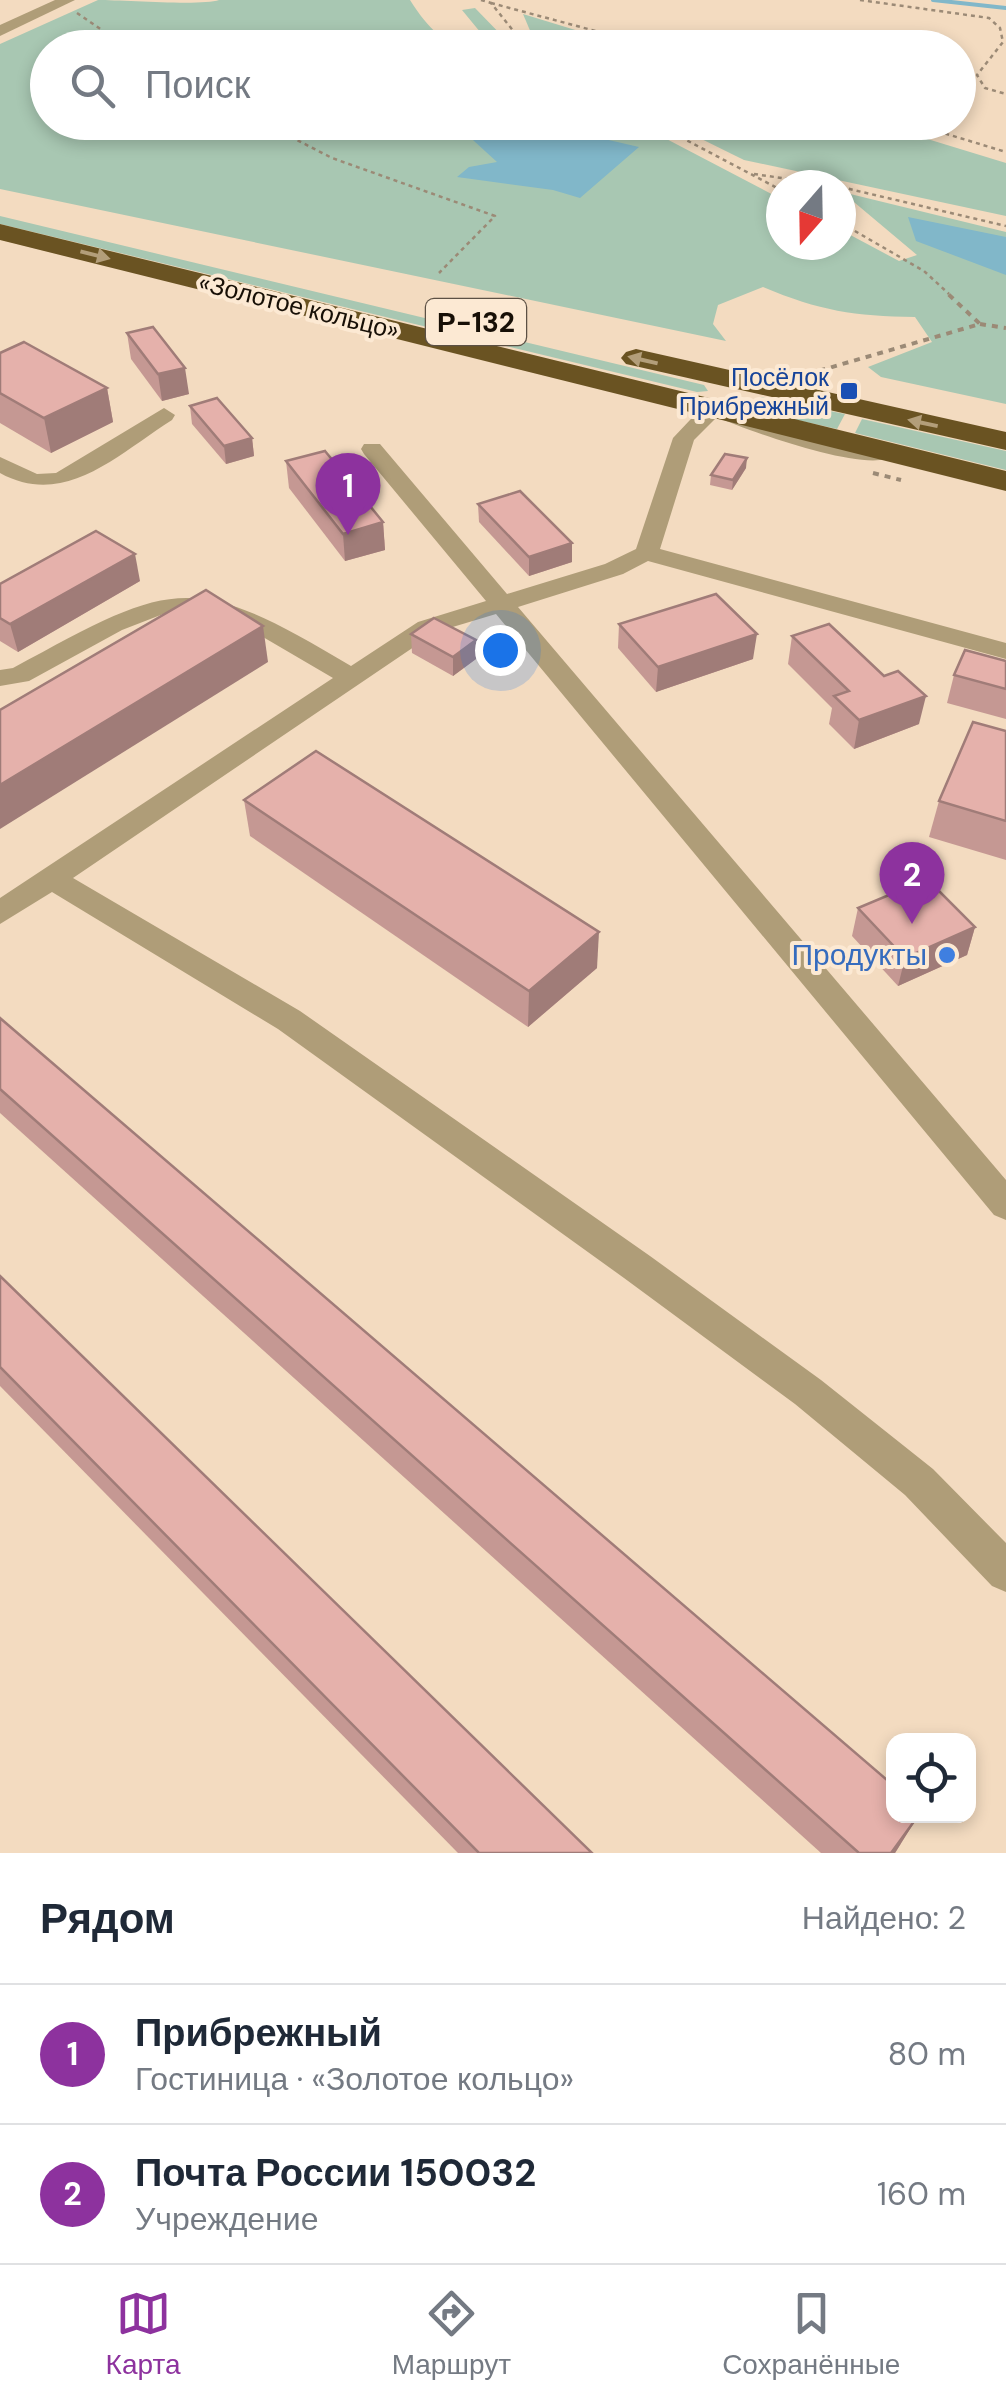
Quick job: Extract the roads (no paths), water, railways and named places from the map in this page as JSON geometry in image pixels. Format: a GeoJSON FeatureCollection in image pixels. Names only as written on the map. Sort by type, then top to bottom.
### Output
{"type":"FeatureCollection","features":[{"type":"Feature","properties":{"kind":"highway","name":"«Золотое кольцо»"},"geometry":{"type":"LineString","coordinates":[[0,210],[530,334]]}},
{"type":"Feature","properties":{"kind":"highway","name":"«Золотое кольцо»"},"geometry":{"type":"LineString","coordinates":[[0,232],[1006,480]]}},
{"type":"Feature","properties":{"kind":"highway"},"geometry":{"type":"LineString","coordinates":[[606,352],[1006,441]]}},
{"type":"Feature","properties":{"kind":"highway"},"geometry":{"type":"LineString","coordinates":[[714,408],[738,382]]}},
{"type":"Feature","properties":{"kind":"street"},"geometry":{"type":"LineString","coordinates":[[0,32],[65,1]]}},
{"type":"Feature","properties":{"kind":"street"},"geometry":{"type":"LineString","coordinates":[[0,913],[427,627],[614,569],[646,553],[684,438],[714,408]]}},
{"type":"Feature","properties":{"kind":"street"},"geometry":{"type":"LineString","coordinates":[[0,464],[29,482],[48,483],[64,478],[164,415]]}},
{"type":"Feature","properties":{"kind":"street"},"geometry":{"type":"LineString","coordinates":[[372,450],[1006,1205]]}},
{"type":"Feature","properties":{"kind":"street"},"geometry":{"type":"LineString","coordinates":[[646,553],[1006,651]]}},
{"type":"Feature","properties":{"kind":"street"},"geometry":{"type":"LineString","coordinates":[[0,678],[20,674],[148,608],[181,604],[216,606],[254,621],[352,678]]}},
{"type":"Feature","properties":{"kind":"street"},"geometry":{"type":"LineString","coordinates":[[54,880],[288,1020],[636,1266],[808,1392],[918,1482],[1006,1572]]}},
{"type":"Feature","properties":{"kind":"water"},"geometry":{"type":"Polygon","coordinates":[[[473,140],[609,140],[639,147],[580,198],[553,190],[457,177],[469,167],[497,162],[473,140]]]}},
{"type":"Feature","properties":{"kind":"water"},"geometry":{"type":"Polygon","coordinates":[[[908,217],[1006,237],[1006,275],[916,241],[908,217]]]}},
{"type":"Feature","properties":{"kind":"waterway"},"geometry":{"type":"LineString","coordinates":[[933,0],[1006,8]]}},
{"type":"Feature","properties":{"kind":"place","name":"Посёлок Прибрежный"},"geometry":{"type":"Point","coordinates":[849,391]}},
{"type":"Feature","properties":{"kind":"place","name":"Прибрежный"},"geometry":{"type":"Point","coordinates":[348,535]}},
{"type":"Feature","properties":{"kind":"place","name":"Почта России 150032"},"geometry":{"type":"Point","coordinates":[912,924]}},
{"type":"Feature","properties":{"kind":"place","name":"Продукты"},"geometry":{"type":"Point","coordinates":[947,955]}}]}
